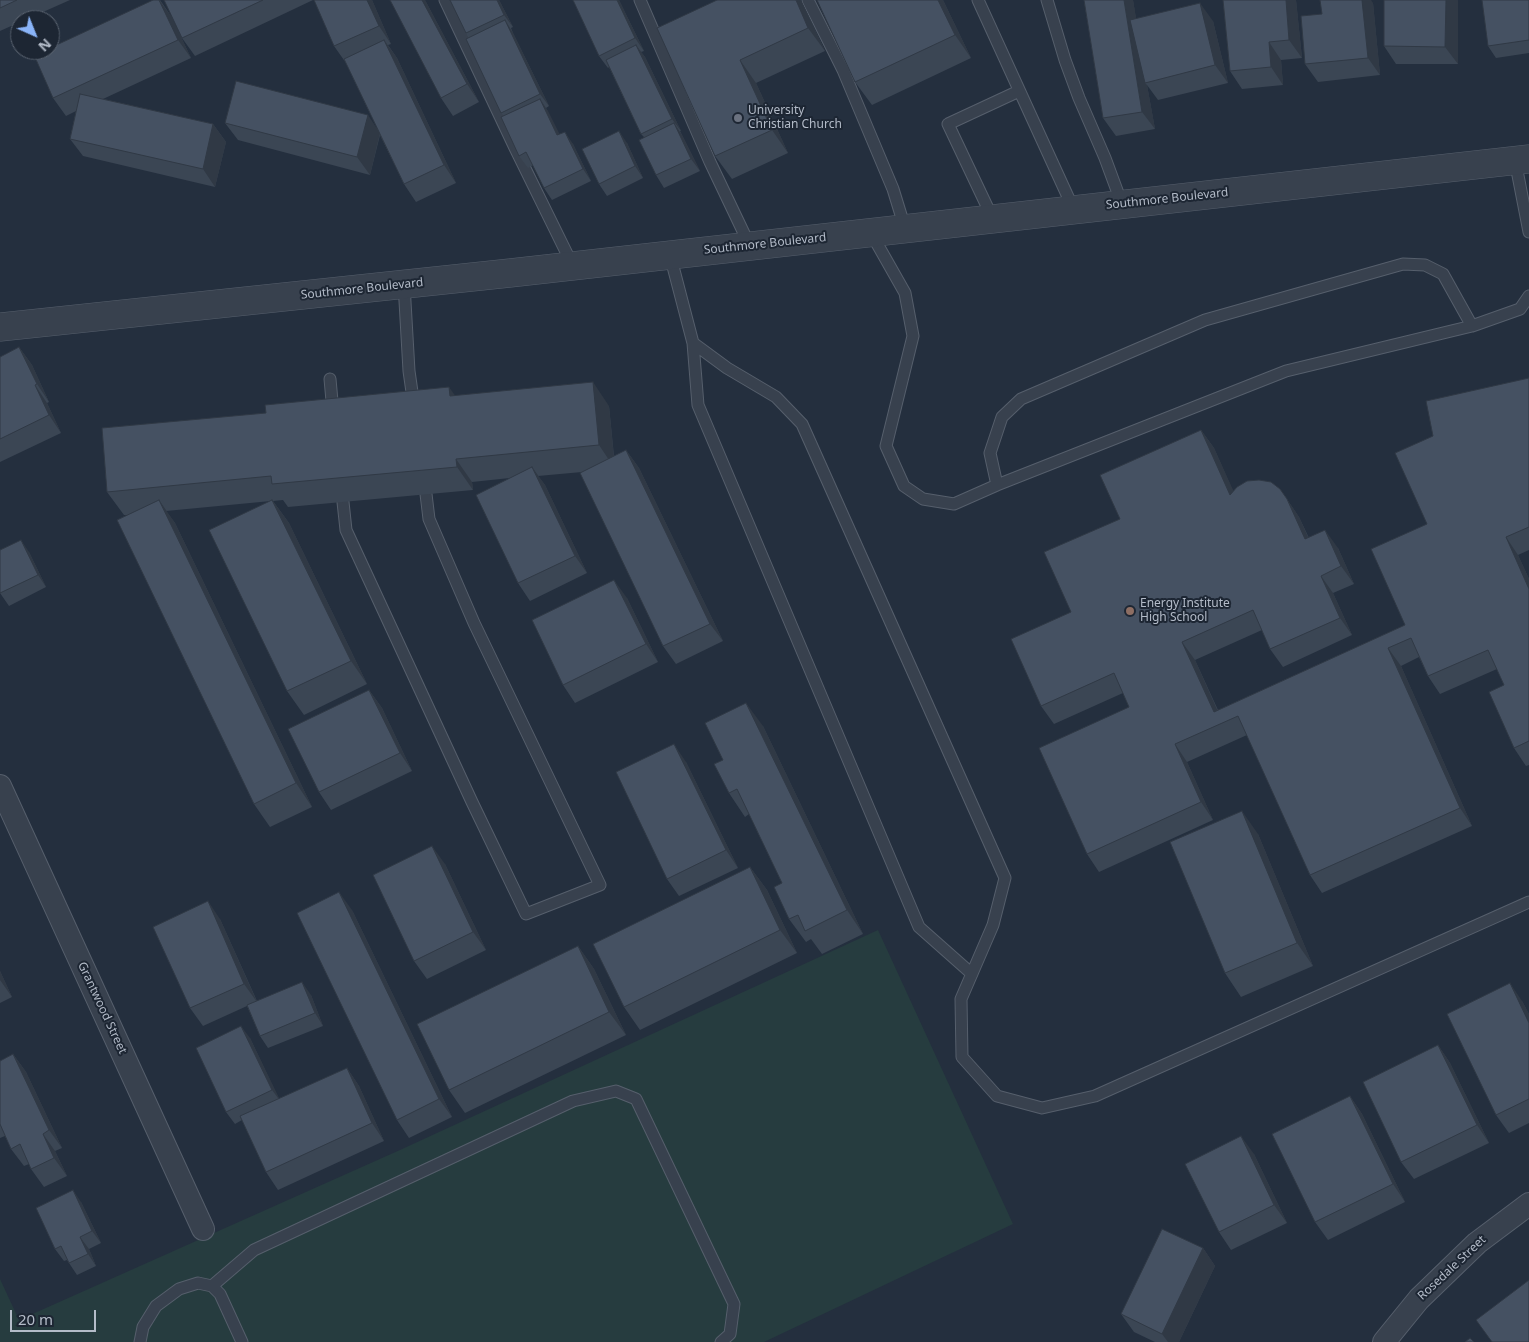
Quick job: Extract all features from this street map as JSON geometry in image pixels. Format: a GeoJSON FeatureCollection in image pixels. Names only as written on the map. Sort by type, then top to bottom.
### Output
{"type":"FeatureCollection","features":[{"type":"Feature","properties":{"kind":"street","name":"Southmore Boulevard"},"geometry":{"type":"LineString","coordinates":[[0,327],[573,266],[1522,159]]}},
{"type":"Feature","properties":{"kind":"street","name":"Grantwood Street"},"geometry":{"type":"LineString","coordinates":[[0,786],[203,1229]]}},
{"type":"Feature","properties":{"kind":"street","name":"Rosedale Street"},"geometry":{"type":"LineString","coordinates":[[1384,1342],[1419,1299],[1477,1243],[1529,1204]]}},
{"type":"Feature","properties":{"kind":"lane"},"geometry":{"type":"LineString","coordinates":[[445,0],[573,266]]}},
{"type":"Feature","properties":{"kind":"lane"},"geometry":{"type":"LineString","coordinates":[[640,0],[710,162],[750,246]]}},
{"type":"Feature","properties":{"kind":"lane"},"geometry":{"type":"LineString","coordinates":[[808,0],[843,70],[893,188],[905,229]]}},
{"type":"Feature","properties":{"kind":"lane"},"geometry":{"type":"LineString","coordinates":[[978,0],[1074,210]]}},
{"type":"Feature","properties":{"kind":"lane"},"geometry":{"type":"LineString","coordinates":[[1047,0],[1074,83],[1122,204]]}},
{"type":"Feature","properties":{"kind":"lane"},"geometry":{"type":"LineString","coordinates":[[994,219],[948,124],[1019,90]]}},
{"type":"Feature","properties":{"kind":"lane"},"geometry":{"type":"LineString","coordinates":[[1522,159],[1529,232]]}},
{"type":"Feature","properties":{"kind":"lane"},"geometry":{"type":"LineString","coordinates":[[870,232],[905,293],[913,336],[886,446],[904,486],[923,499],[954,504],[997,485],[1286,371],[1472,326],[1520,309],[1529,296]]}},
{"type":"Feature","properties":{"kind":"lane"},"geometry":{"type":"LineString","coordinates":[[670,255],[694,343],[698,405],[919,927],[972,974]]}},
{"type":"Feature","properties":{"kind":"lane"},"geometry":{"type":"LineString","coordinates":[[997,485],[990,454],[1002,417],[1021,398],[1205,320],[1403,264],[1425,265],[1443,274],[1472,326]]}},
{"type":"Feature","properties":{"kind":"lane"},"geometry":{"type":"LineString","coordinates":[[404,284],[409,370],[415,415]]}},
{"type":"Feature","properties":{"kind":"lane"},"geometry":{"type":"LineString","coordinates":[[694,343],[727,368],[776,397],[802,424],[1005,878],[993,925],[961,999],[962,1057],[997,1096],[1042,1108],[1095,1096],[1529,902]]}},
{"type":"Feature","properties":{"kind":"lane"},"geometry":{"type":"LineString","coordinates":[[330,379],[334,418]]}},
{"type":"Feature","properties":{"kind":"lane"},"geometry":{"type":"LineString","coordinates":[[343,502],[346,530],[526,914],[600,885],[474,623],[429,519],[426,494]]}},
{"type":"Feature","properties":{"kind":"lane"},"geometry":{"type":"LineString","coordinates":[[212,1286],[254,1250],[573,1101],[616,1091],[636,1099],[734,1304],[730,1334],[721,1342]]}},
{"type":"Feature","properties":{"kind":"lane"},"geometry":{"type":"LineString","coordinates":[[140,1342],[142,1327],[156,1306],[178,1289],[198,1283],[212,1286],[220,1294],[242,1342]]}},
{"type":"Feature","properties":{"kind":"green space"},"geometry":{"type":"Polygon","coordinates":[[[878,930],[1013,1224],[764,1342],[0,1342],[0,1279],[19,1320],[400,1150],[878,930]]]}},
{"type":"Feature","properties":{"kind":"building"},"geometry":{"type":"Polygon","coordinates":[[[0,0],[17,0],[0,8],[0,0]]]}},
{"type":"Feature","properties":{"kind":"building"},"geometry":{"type":"Polygon","coordinates":[[[153,0],[159,0],[178,40],[53,98],[36,60],[60,60],[60,43],[153,0]]]}},
{"type":"Feature","properties":{"kind":"building"},"geometry":{"type":"Polygon","coordinates":[[[164,0],[263,0],[182,38],[164,0]]]}},
{"type":"Feature","properties":{"kind":"building"},"geometry":{"type":"Polygon","coordinates":[[[314,0],[367,0],[379,26],[334,46],[314,0]]]}},
{"type":"Feature","properties":{"kind":"building"},"geometry":{"type":"Polygon","coordinates":[[[390,0],[422,0],[467,84],[441,98],[390,0]]]}},
{"type":"Feature","properties":{"kind":"building"},"geometry":{"type":"Polygon","coordinates":[[[450,0],[497,0],[504,15],[466,33],[450,0]]]}},
{"type":"Feature","properties":{"kind":"building"},"geometry":{"type":"Polygon","coordinates":[[[573,0],[617,0],[635,38],[599,56],[573,0]]]}},
{"type":"Feature","properties":{"kind":"building","name":"University Christian Church"},"geometry":{"type":"Polygon","coordinates":[[[717,0],[796,0],[808,28],[740,60],[772,130],[715,156],[657,28],[717,0]]]}},
{"type":"Feature","properties":{"kind":"building"},"geometry":{"type":"Polygon","coordinates":[[[817,0],[938,0],[955,35],[855,82],[817,0]]]}},
{"type":"Feature","properties":{"kind":"building"},"geometry":{"type":"Polygon","coordinates":[[[1084,0],[1124,0],[1142,112],[1103,118],[1084,0]]]}},
{"type":"Feature","properties":{"kind":"building"},"geometry":{"type":"Polygon","coordinates":[[[1223,0],[1286,0],[1289,40],[1269,42],[1271,67],[1230,71],[1223,0]]]}},
{"type":"Feature","properties":{"kind":"building"},"geometry":{"type":"Polygon","coordinates":[[[1320,0],[1362,0],[1368,58],[1305,64],[1301,16],[1322,14],[1320,0]]]}},
{"type":"Feature","properties":{"kind":"building"},"geometry":{"type":"Polygon","coordinates":[[[1384,0],[1446,0],[1445,47],[1384,46],[1384,0]]]}},
{"type":"Feature","properties":{"kind":"building"},"geometry":{"type":"Polygon","coordinates":[[[1482,0],[1529,0],[1529,40],[1488,46],[1482,0]]]}},
{"type":"Feature","properties":{"kind":"building"},"geometry":{"type":"Polygon","coordinates":[[[1200,3],[1215,65],[1145,83],[1130,20],[1200,3]]]}},
{"type":"Feature","properties":{"kind":"building"},"geometry":{"type":"Polygon","coordinates":[[[505,20],[540,94],[501,113],[466,39],[505,20]]]}},
{"type":"Feature","properties":{"kind":"building"},"geometry":{"type":"Polygon","coordinates":[[[384,40],[444,165],[404,184],[344,59],[384,40]]]}},
{"type":"Feature","properties":{"kind":"building"},"geometry":{"type":"Polygon","coordinates":[[[636,45],[672,119],[641,134],[606,60],[636,45]]]}},
{"type":"Feature","properties":{"kind":"building"},"geometry":{"type":"Polygon","coordinates":[[[236,81],[368,115],[357,157],[225,123],[236,81]]]}},
{"type":"Feature","properties":{"kind":"building"},"geometry":{"type":"Polygon","coordinates":[[[80,94],[213,124],[203,169],[70,139],[80,94]]]}},
{"type":"Feature","properties":{"kind":"building"},"geometry":{"type":"Polygon","coordinates":[[[540,99],[557,135],[565,132],[583,169],[544,188],[526,152],[519,156],[501,117],[540,99]]]}},
{"type":"Feature","properties":{"kind":"building"},"geometry":{"type":"Polygon","coordinates":[[[674,123],[691,159],[656,175],[639,140],[674,123]]]}},
{"type":"Feature","properties":{"kind":"building"},"geometry":{"type":"Polygon","coordinates":[[[619,131],[635,166],[599,184],[582,149],[619,131]]]}},
{"type":"Feature","properties":{"kind":"building"},"geometry":{"type":"Polygon","coordinates":[[[19,347],[37,384],[35,385],[49,415],[0,439],[0,357],[19,347]]]}},
{"type":"Feature","properties":{"kind":"building","name":"Energy Institute High School"},"geometry":{"type":"Polygon","coordinates":[[[1529,378],[1529,527],[1506,537],[1529,589],[1529,741],[1514,748],[1489,692],[1504,685],[1488,650],[1428,676],[1411,638],[1388,648],[1460,808],[1310,875],[1238,716],[1175,744],[1201,802],[1087,854],[1039,748],[1129,707],[1114,673],[1041,706],[1011,639],[1071,612],[1044,552],[1120,519],[1100,475],[1201,430],[1230,495],[1237,487],[1247,481],[1271,482],[1280,489],[1287,499],[1305,539],[1325,530],[1341,566],[1321,576],[1340,618],[1270,649],[1253,610],[1182,642],[1214,712],[1405,625],[1371,549],[1427,524],[1395,453],[1433,436],[1426,401],[1529,378]]]}},
{"type":"Feature","properties":{"kind":"building"},"geometry":{"type":"Polygon","coordinates":[[[593,382],[599,445],[456,459],[457,467],[272,484],[271,476],[107,492],[102,428],[266,413],[265,405],[449,387],[450,396],[593,382]]]}},
{"type":"Feature","properties":{"kind":"building"},"geometry":{"type":"Polygon","coordinates":[[[626,450],[710,624],[663,646],[580,473],[626,450]]]}},
{"type":"Feature","properties":{"kind":"building"},"geometry":{"type":"Polygon","coordinates":[[[532,467],[575,556],[518,583],[476,495],[532,467]]]}},
{"type":"Feature","properties":{"kind":"building"},"geometry":{"type":"Polygon","coordinates":[[[159,500],[296,783],[254,804],[117,520],[159,500]]]}},
{"type":"Feature","properties":{"kind":"building"},"geometry":{"type":"Polygon","coordinates":[[[272,500],[351,661],[287,691],[209,530],[272,500]]]}},
{"type":"Feature","properties":{"kind":"building"},"geometry":{"type":"Polygon","coordinates":[[[21,540],[38,575],[0,593],[0,550],[21,540]]]}},
{"type":"Feature","properties":{"kind":"building"},"geometry":{"type":"Polygon","coordinates":[[[614,580],[646,644],[563,685],[532,620],[614,580]]]}},
{"type":"Feature","properties":{"kind":"building"},"geometry":{"type":"Polygon","coordinates":[[[369,690],[400,753],[319,792],[288,729],[369,690]]]}},
{"type":"Feature","properties":{"kind":"building"},"geometry":{"type":"Polygon","coordinates":[[[746,703],[847,910],[805,931],[798,915],[789,919],[774,887],[782,883],[737,789],[729,793],[714,764],[723,760],[705,723],[746,703]]]}},
{"type":"Feature","properties":{"kind":"building"},"geometry":{"type":"Polygon","coordinates":[[[674,744],[726,850],[667,879],[616,772],[674,744]]]}},
{"type":"Feature","properties":{"kind":"building"},"geometry":{"type":"Polygon","coordinates":[[[1242,811],[1297,943],[1225,973],[1170,842],[1242,811]]]}},
{"type":"Feature","properties":{"kind":"building"},"geometry":{"type":"Polygon","coordinates":[[[432,846],[473,932],[414,961],[373,875],[432,846]]]}},
{"type":"Feature","properties":{"kind":"building"},"geometry":{"type":"Polygon","coordinates":[[[750,867],[780,930],[624,1007],[593,944],[750,867]]]}},
{"type":"Feature","properties":{"kind":"building"},"geometry":{"type":"Polygon","coordinates":[[[339,892],[439,1099],[397,1120],[297,913],[339,892]]]}},
{"type":"Feature","properties":{"kind":"building"},"geometry":{"type":"Polygon","coordinates":[[[208,901],[244,984],[190,1008],[153,927],[208,901]]]}},
{"type":"Feature","properties":{"kind":"building"},"geometry":{"type":"Polygon","coordinates":[[[578,946],[609,1012],[449,1090],[417,1024],[578,946]]]}},
{"type":"Feature","properties":{"kind":"building"},"geometry":{"type":"Polygon","coordinates":[[[302,982],[315,1013],[260,1036],[247,1005],[302,982]]]}},
{"type":"Feature","properties":{"kind":"building"},"geometry":{"type":"Polygon","coordinates":[[[1510,983],[1529,1023],[1529,1099],[1496,1115],[1447,1014],[1510,983]]]}},
{"type":"Feature","properties":{"kind":"building"},"geometry":{"type":"Polygon","coordinates":[[[241,1026],[272,1090],[226,1112],[196,1048],[241,1026]]]}},
{"type":"Feature","properties":{"kind":"building"},"geometry":{"type":"Polygon","coordinates":[[[1438,1045],[1477,1125],[1401,1162],[1363,1082],[1438,1045]]]}},
{"type":"Feature","properties":{"kind":"building"},"geometry":{"type":"Polygon","coordinates":[[[13,1054],[49,1130],[43,1134],[54,1158],[31,1169],[20,1144],[11,1149],[0,1124],[0,1061],[13,1054]]]}},
{"type":"Feature","properties":{"kind":"building"},"geometry":{"type":"Polygon","coordinates":[[[347,1068],[372,1123],[266,1172],[240,1116],[347,1068]]]}},
{"type":"Feature","properties":{"kind":"building"},"geometry":{"type":"Polygon","coordinates":[[[1350,1096],[1393,1184],[1315,1222],[1272,1134],[1350,1096]]]}},
{"type":"Feature","properties":{"kind":"building"},"geometry":{"type":"Polygon","coordinates":[[[1241,1136],[1274,1205],[1219,1232],[1185,1164],[1241,1136]]]}},
{"type":"Feature","properties":{"kind":"building"},"geometry":{"type":"Polygon","coordinates":[[[73,1190],[92,1231],[80,1237],[88,1254],[69,1263],[61,1246],[55,1249],[36,1208],[73,1190]]]}},
{"type":"Feature","properties":{"kind":"building"},"geometry":{"type":"Polygon","coordinates":[[[1162,1229],[1203,1248],[1162,1334],[1121,1314],[1162,1229]]]}},
{"type":"Feature","properties":{"kind":"building"},"geometry":{"type":"Polygon","coordinates":[[[1529,1280],[1529,1342],[1492,1342],[1476,1320],[1529,1280]]]}},
{"type":"Feature","properties":{"kind":"building"},"geometry":{"type":"Polygon","coordinates":[[[1470,1338],[1474,1342],[1465,1342],[1470,1338]]]}},
{"type":"Feature","properties":{"kind":"place","name":"University Christian Church"},"geometry":{"type":"Point","coordinates":[738,118]}},
{"type":"Feature","properties":{"kind":"place","name":"Energy Institute High School"},"geometry":{"type":"Point","coordinates":[1130,611]}}]}
